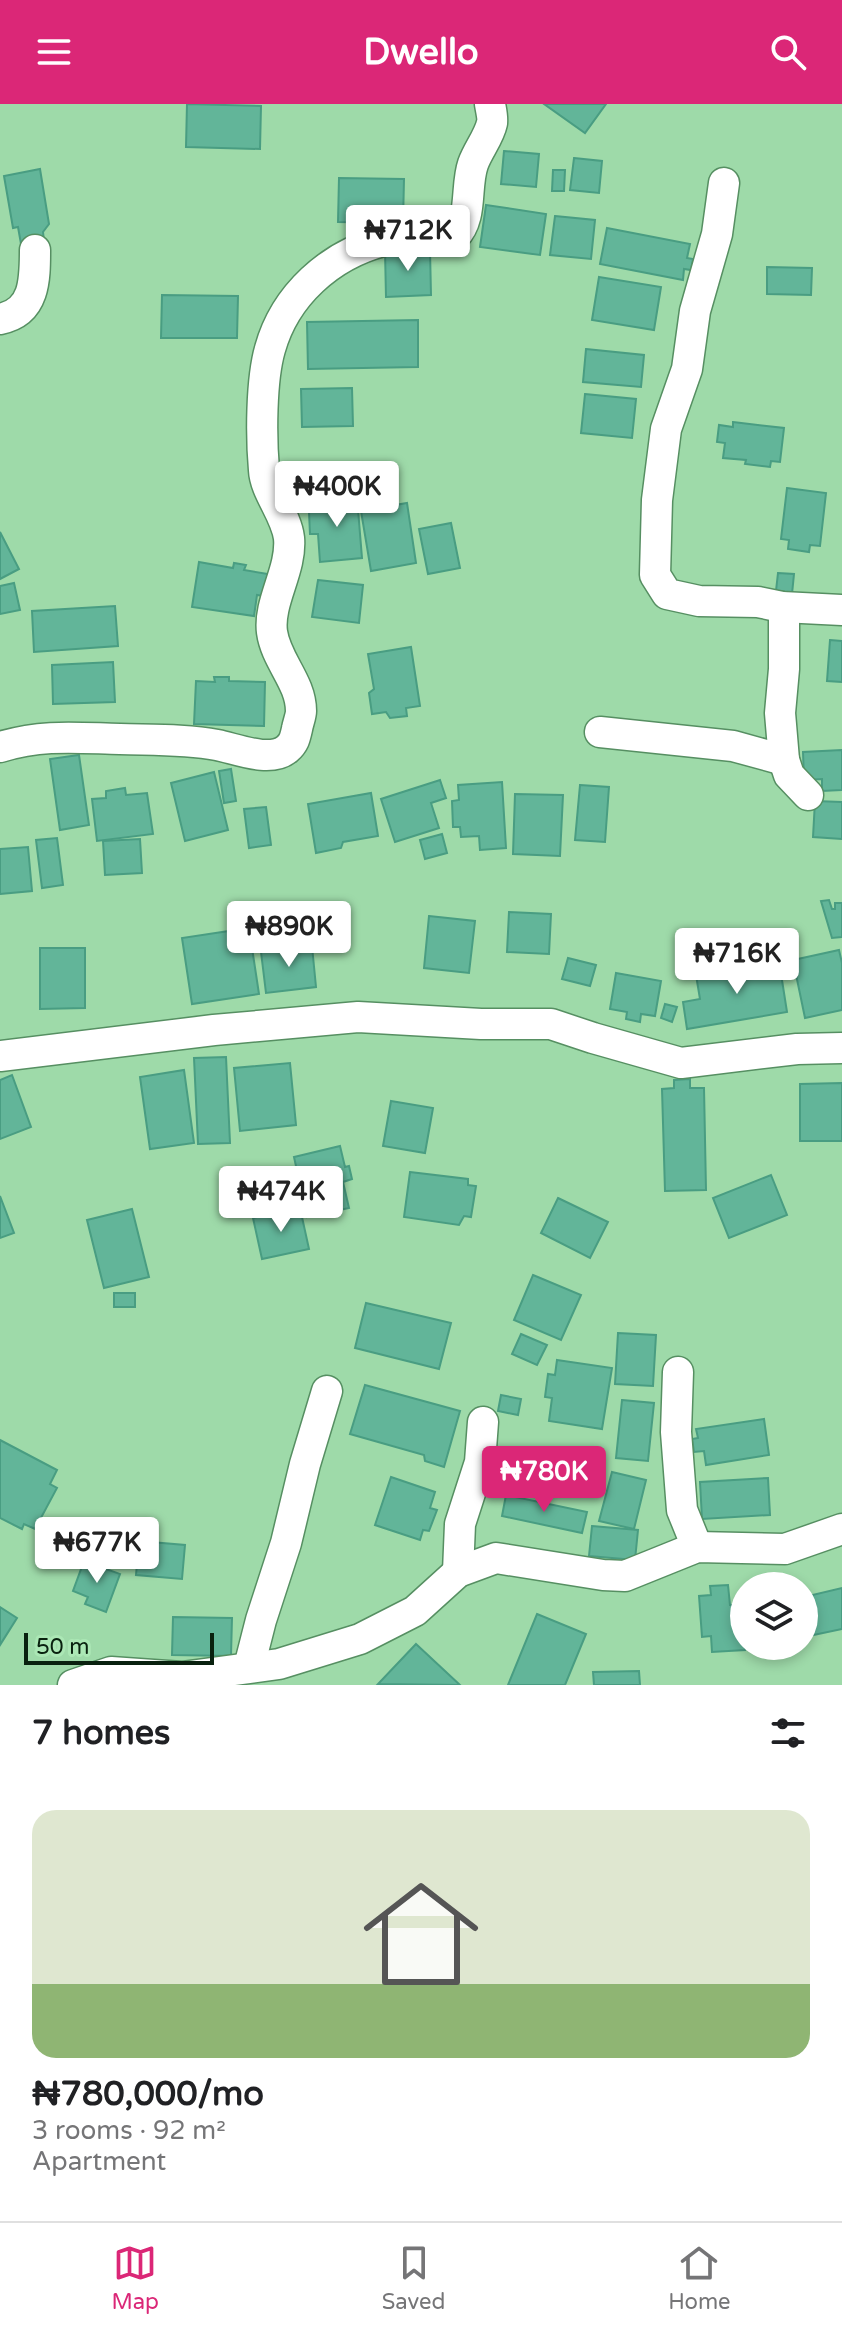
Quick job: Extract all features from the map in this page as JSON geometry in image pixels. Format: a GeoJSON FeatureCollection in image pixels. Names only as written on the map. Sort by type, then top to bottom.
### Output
{"type":"FeatureCollection","features":[{"type":"Feature","properties":{"kind":"street"},"geometry":{"type":"LineString","coordinates":[[0,747],[54,736],[212,744],[269,756],[284,752],[295,741],[301,711],[295,683],[277,654],[272,628],[289,559],[288,535],[264,474],[263,401],[270,349],[288,309],[308,283],[349,252],[385,240],[455,236],[463,228],[473,164],[492,123],[490,104]]}},
{"type":"Feature","properties":{"kind":"street"},"geometry":{"type":"LineString","coordinates":[[724,183],[717,234],[695,311],[687,369],[666,429],[657,500],[655,575],[667,594],[699,601],[758,602],[782,607],[842,610]]}},
{"type":"Feature","properties":{"kind":"street"},"geometry":{"type":"LineString","coordinates":[[0,319],[19,312],[26,304],[35,271],[35,250]]}},
{"type":"Feature","properties":{"kind":"street"},"geometry":{"type":"LineString","coordinates":[[782,607],[784,669],[780,713],[784,760],[789,775],[808,795]]}},
{"type":"Feature","properties":{"kind":"street"},"geometry":{"type":"LineString","coordinates":[[600,732],[733,746],[784,760]]}},
{"type":"Feature","properties":{"kind":"street"},"geometry":{"type":"LineString","coordinates":[[0,1056],[214,1030],[358,1017],[481,1024],[551,1024],[681,1063],[797,1049],[842,1048]]}},
{"type":"Feature","properties":{"kind":"street"},"geometry":{"type":"LineString","coordinates":[[678,1372],[676,1432],[682,1510],[697,1547]]}},
{"type":"Feature","properties":{"kind":"street"},"geometry":{"type":"LineString","coordinates":[[249,1667],[327,1391]]}},
{"type":"Feature","properties":{"kind":"street"},"geometry":{"type":"LineString","coordinates":[[458,1572],[460,1524],[480,1462],[483,1422]]}},
{"type":"Feature","properties":{"kind":"street"},"geometry":{"type":"LineString","coordinates":[[73,1685],[111,1672],[182,1677],[279,1664],[360,1639],[415,1611],[458,1572],[496,1558],[625,1576],[697,1547],[785,1549],[842,1529]]}},
{"type":"Feature","properties":{"kind":"building"},"geometry":{"type":"Polygon","coordinates":[[[187,104],[261,106],[260,149],[186,147],[187,104]]]}},
{"type":"Feature","properties":{"kind":"building"},"geometry":{"type":"Polygon","coordinates":[[[544,104],[606,104],[585,133],[544,104]]]}},
{"type":"Feature","properties":{"kind":"building"},"geometry":{"type":"Polygon","coordinates":[[[504,151],[539,154],[536,187],[501,184],[504,151]]]}},
{"type":"Feature","properties":{"kind":"building"},"geometry":{"type":"Polygon","coordinates":[[[574,158],[602,161],[599,193],[570,190],[574,158]]]}},
{"type":"Feature","properties":{"kind":"building"},"geometry":{"type":"Polygon","coordinates":[[[40,169],[49,224],[43,232],[44,241],[21,244],[18,227],[13,228],[4,176],[40,169]]]}},
{"type":"Feature","properties":{"kind":"building"},"geometry":{"type":"Polygon","coordinates":[[[553,170],[565,170],[564,191],[552,191],[553,170]]]}},
{"type":"Feature","properties":{"kind":"building"},"geometry":{"type":"Polygon","coordinates":[[[339,178],[404,179],[403,223],[338,222],[339,178]]]}},
{"type":"Feature","properties":{"kind":"building"},"geometry":{"type":"Polygon","coordinates":[[[486,205],[546,214],[540,255],[480,247],[486,205]]]}},
{"type":"Feature","properties":{"kind":"building"},"geometry":{"type":"Polygon","coordinates":[[[555,216],[595,220],[591,259],[550,255],[555,216]]]}},
{"type":"Feature","properties":{"kind":"building"},"geometry":{"type":"Polygon","coordinates":[[[607,228],[690,244],[687,258],[693,259],[691,270],[684,269],[683,280],[600,264],[607,228]]]}},
{"type":"Feature","properties":{"kind":"building"},"geometry":{"type":"Polygon","coordinates":[[[430,250],[431,295],[386,297],[385,251],[430,250]]]}},
{"type":"Feature","properties":{"kind":"building"},"geometry":{"type":"Polygon","coordinates":[[[767,267],[812,268],[811,295],[767,294],[767,267]]]}},
{"type":"Feature","properties":{"kind":"building"},"geometry":{"type":"Polygon","coordinates":[[[599,277],[661,287],[654,330],[592,320],[599,277]]]}},
{"type":"Feature","properties":{"kind":"building"},"geometry":{"type":"Polygon","coordinates":[[[162,295],[238,296],[237,338],[161,338],[162,295]]]}},
{"type":"Feature","properties":{"kind":"building"},"geometry":{"type":"Polygon","coordinates":[[[418,320],[418,367],[308,369],[307,322],[418,320]]]}},
{"type":"Feature","properties":{"kind":"building"},"geometry":{"type":"Polygon","coordinates":[[[586,349],[644,355],[641,387],[583,382],[586,349]]]}},
{"type":"Feature","properties":{"kind":"building"},"geometry":{"type":"Polygon","coordinates":[[[352,388],[353,426],[302,427],[301,389],[352,388]]]}},
{"type":"Feature","properties":{"kind":"building"},"geometry":{"type":"Polygon","coordinates":[[[585,394],[636,399],[632,438],[581,433],[585,394]]]}},
{"type":"Feature","properties":{"kind":"building"},"geometry":{"type":"Polygon","coordinates":[[[733,422],[784,428],[780,462],[771,461],[770,467],[723,458],[725,443],[717,442],[719,425],[733,427],[733,422]]]}},
{"type":"Feature","properties":{"kind":"building"},"geometry":{"type":"Polygon","coordinates":[[[787,488],[826,493],[820,546],[810,545],[809,552],[788,549],[789,540],[781,539],[787,488]]]}},
{"type":"Feature","properties":{"kind":"building"},"geometry":{"type":"Polygon","coordinates":[[[357,497],[362,558],[320,562],[318,534],[310,534],[309,512],[316,512],[315,501],[357,497]]]}},
{"type":"Feature","properties":{"kind":"building"},"geometry":{"type":"Polygon","coordinates":[[[407,503],[416,563],[371,571],[361,511],[407,503]]]}},
{"type":"Feature","properties":{"kind":"building"},"geometry":{"type":"Polygon","coordinates":[[[451,523],[460,568],[428,574],[419,529],[451,523]]]}},
{"type":"Feature","properties":{"kind":"building"},"geometry":{"type":"Polygon","coordinates":[[[0,532],[19,569],[0,579],[0,532]]]}},
{"type":"Feature","properties":{"kind":"building"},"geometry":{"type":"Polygon","coordinates":[[[199,562],[233,568],[234,563],[246,565],[244,570],[268,574],[264,596],[257,595],[254,616],[192,607],[199,562]]]}},
{"type":"Feature","properties":{"kind":"building"},"geometry":{"type":"Polygon","coordinates":[[[778,573],[794,574],[792,594],[776,591],[778,573]]]}},
{"type":"Feature","properties":{"kind":"building"},"geometry":{"type":"Polygon","coordinates":[[[318,580],[363,585],[359,623],[312,617],[318,580]]]}},
{"type":"Feature","properties":{"kind":"building"},"geometry":{"type":"Polygon","coordinates":[[[14,583],[20,610],[0,614],[0,586],[14,583]]]}},
{"type":"Feature","properties":{"kind":"building"},"geometry":{"type":"Polygon","coordinates":[[[115,606],[118,646],[34,652],[32,611],[115,606]]]}},
{"type":"Feature","properties":{"kind":"building"},"geometry":{"type":"Polygon","coordinates":[[[830,640],[842,641],[842,682],[827,681],[830,640]]]}},
{"type":"Feature","properties":{"kind":"building"},"geometry":{"type":"Polygon","coordinates":[[[411,647],[420,706],[406,708],[407,716],[390,718],[386,712],[372,714],[369,693],[374,689],[368,654],[411,647]]]}},
{"type":"Feature","properties":{"kind":"building"},"geometry":{"type":"Polygon","coordinates":[[[113,662],[115,702],[53,704],[52,665],[113,662]]]}},
{"type":"Feature","properties":{"kind":"building"},"geometry":{"type":"Polygon","coordinates":[[[214,677],[229,677],[229,681],[265,682],[264,726],[194,724],[196,681],[215,682],[214,677]]]}},
{"type":"Feature","properties":{"kind":"building"},"geometry":{"type":"Polygon","coordinates":[[[842,750],[842,790],[822,791],[822,779],[804,780],[803,752],[842,750]]]}},
{"type":"Feature","properties":{"kind":"building"},"geometry":{"type":"Polygon","coordinates":[[[79,755],[89,825],[60,830],[50,759],[79,755]]]}},
{"type":"Feature","properties":{"kind":"building"},"geometry":{"type":"Polygon","coordinates":[[[231,769],[236,801],[224,803],[219,771],[231,769]]]}},
{"type":"Feature","properties":{"kind":"building"},"geometry":{"type":"Polygon","coordinates":[[[214,772],[228,830],[185,841],[171,783],[214,772]]]}},
{"type":"Feature","properties":{"kind":"building"},"geometry":{"type":"Polygon","coordinates":[[[440,780],[446,798],[431,803],[439,828],[395,842],[381,799],[440,780]]]}},
{"type":"Feature","properties":{"kind":"building"},"geometry":{"type":"Polygon","coordinates":[[[502,782],[506,848],[480,850],[479,836],[461,837],[460,827],[453,827],[452,801],[459,800],[458,785],[502,782]]]}},
{"type":"Feature","properties":{"kind":"building"},"geometry":{"type":"Polygon","coordinates":[[[580,785],[609,787],[605,842],[575,840],[580,785]]]}},
{"type":"Feature","properties":{"kind":"building"},"geometry":{"type":"Polygon","coordinates":[[[125,788],[126,795],[147,793],[153,834],[97,841],[92,799],[106,798],[106,791],[125,788]]]}},
{"type":"Feature","properties":{"kind":"building"},"geometry":{"type":"Polygon","coordinates":[[[371,793],[378,836],[343,842],[341,848],[316,853],[308,804],[371,793]]]}},
{"type":"Feature","properties":{"kind":"building"},"geometry":{"type":"Polygon","coordinates":[[[515,794],[563,795],[560,856],[513,854],[515,794]]]}},
{"type":"Feature","properties":{"kind":"building"},"geometry":{"type":"Polygon","coordinates":[[[815,801],[842,802],[842,839],[813,837],[815,801]]]}},
{"type":"Feature","properties":{"kind":"building"},"geometry":{"type":"Polygon","coordinates":[[[266,807],[271,845],[249,848],[244,809],[266,807]]]}},
{"type":"Feature","properties":{"kind":"building"},"geometry":{"type":"Polygon","coordinates":[[[442,834],[447,853],[425,859],[420,840],[442,834]]]}},
{"type":"Feature","properties":{"kind":"building"},"geometry":{"type":"Polygon","coordinates":[[[57,838],[63,885],[42,888],[36,840],[57,838]]]}},
{"type":"Feature","properties":{"kind":"building"},"geometry":{"type":"Polygon","coordinates":[[[140,839],[142,873],[105,875],[103,841],[140,839]]]}},
{"type":"Feature","properties":{"kind":"building"},"geometry":{"type":"Polygon","coordinates":[[[28,847],[32,891],[0,894],[0,849],[28,847]]]}},
{"type":"Feature","properties":{"kind":"building"},"geometry":{"type":"Polygon","coordinates":[[[829,900],[832,909],[835,909],[835,903],[842,903],[842,937],[832,938],[821,901],[829,900]]]}},
{"type":"Feature","properties":{"kind":"building"},"geometry":{"type":"Polygon","coordinates":[[[509,912],[551,914],[549,954],[507,952],[509,912]]]}},
{"type":"Feature","properties":{"kind":"building"},"geometry":{"type":"Polygon","coordinates":[[[429,916],[475,921],[469,973],[424,968],[429,916]]]}},
{"type":"Feature","properties":{"kind":"building"},"geometry":{"type":"Polygon","coordinates":[[[249,928],[259,994],[192,1004],[182,938],[249,928]]]}},
{"type":"Feature","properties":{"kind":"building"},"geometry":{"type":"Polygon","coordinates":[[[312,946],[316,987],[266,993],[261,952],[312,946]]]}},
{"type":"Feature","properties":{"kind":"building"},"geometry":{"type":"Polygon","coordinates":[[[40,948],[85,948],[85,1008],[40,1009],[40,948]]]}},
{"type":"Feature","properties":{"kind":"building"},"geometry":{"type":"Polygon","coordinates":[[[839,950],[842,1010],[805,1018],[793,960],[839,950]]]}},
{"type":"Feature","properties":{"kind":"building"},"geometry":{"type":"Polygon","coordinates":[[[568,958],[596,965],[590,986],[562,979],[568,958]]]}},
{"type":"Feature","properties":{"kind":"building"},"geometry":{"type":"Polygon","coordinates":[[[779,961],[787,1012],[687,1029],[683,1002],[700,999],[696,975],[779,961]]]}},
{"type":"Feature","properties":{"kind":"building"},"geometry":{"type":"Polygon","coordinates":[[[616,973],[661,981],[655,1016],[641,1014],[640,1022],[626,1019],[627,1012],[610,1009],[616,973]]]}},
{"type":"Feature","properties":{"kind":"building"},"geometry":{"type":"Polygon","coordinates":[[[665,1004],[677,1007],[672,1022],[661,1018],[665,1004]]]}},
{"type":"Feature","properties":{"kind":"building"},"geometry":{"type":"Polygon","coordinates":[[[226,1057],[230,1143],[198,1144],[194,1058],[226,1057]]]}},
{"type":"Feature","properties":{"kind":"building"},"geometry":{"type":"Polygon","coordinates":[[[290,1063],[296,1125],[240,1131],[234,1068],[290,1063]]]}},
{"type":"Feature","properties":{"kind":"building"},"geometry":{"type":"Polygon","coordinates":[[[184,1070],[194,1143],[150,1149],[140,1077],[184,1070]]]}},
{"type":"Feature","properties":{"kind":"building"},"geometry":{"type":"Polygon","coordinates":[[[12,1075],[31,1127],[0,1139],[0,1080],[12,1075]]]}},
{"type":"Feature","properties":{"kind":"building"},"geometry":{"type":"Polygon","coordinates":[[[690,1079],[690,1088],[704,1088],[706,1190],[665,1191],[662,1089],[674,1088],[674,1080],[690,1079]]]}},
{"type":"Feature","properties":{"kind":"building"},"geometry":{"type":"Polygon","coordinates":[[[842,1083],[842,1141],[800,1141],[800,1084],[842,1083]]]}},
{"type":"Feature","properties":{"kind":"building"},"geometry":{"type":"Polygon","coordinates":[[[391,1101],[433,1108],[425,1153],[383,1146],[391,1101]]]}},
{"type":"Feature","properties":{"kind":"building"},"geometry":{"type":"Polygon","coordinates":[[[340,1146],[345,1167],[349,1166],[352,1179],[343,1182],[349,1208],[307,1217],[294,1157],[340,1146]]]}},
{"type":"Feature","properties":{"kind":"building"},"geometry":{"type":"Polygon","coordinates":[[[410,1172],[468,1179],[468,1185],[476,1186],[471,1217],[464,1216],[459,1225],[404,1217],[410,1172]]]}},
{"type":"Feature","properties":{"kind":"building"},"geometry":{"type":"Polygon","coordinates":[[[771,1175],[787,1215],[729,1238],[713,1198],[771,1175]]]}},
{"type":"Feature","properties":{"kind":"building"},"geometry":{"type":"Polygon","coordinates":[[[0,1196],[14,1233],[0,1238],[0,1196]]]}},
{"type":"Feature","properties":{"kind":"building"},"geometry":{"type":"Polygon","coordinates":[[[558,1198],[608,1222],[590,1258],[541,1233],[558,1198]]]}},
{"type":"Feature","properties":{"kind":"building"},"geometry":{"type":"Polygon","coordinates":[[[300,1208],[309,1249],[262,1259],[253,1218],[300,1208]]]}},
{"type":"Feature","properties":{"kind":"building"},"geometry":{"type":"Polygon","coordinates":[[[132,1209],[149,1277],[104,1288],[87,1220],[132,1209]]]}},
{"type":"Feature","properties":{"kind":"building"},"geometry":{"type":"Polygon","coordinates":[[[533,1275],[581,1295],[561,1340],[514,1320],[533,1275]]]}},
{"type":"Feature","properties":{"kind":"building"},"geometry":{"type":"Polygon","coordinates":[[[114,1293],[135,1293],[135,1307],[114,1307],[114,1293]]]}},
{"type":"Feature","properties":{"kind":"building"},"geometry":{"type":"Polygon","coordinates":[[[366,1303],[451,1323],[439,1369],[355,1348],[366,1303]]]}},
{"type":"Feature","properties":{"kind":"building"},"geometry":{"type":"Polygon","coordinates":[[[618,1333],[656,1335],[653,1386],[615,1384],[618,1333]]]}},
{"type":"Feature","properties":{"kind":"building"},"geometry":{"type":"Polygon","coordinates":[[[521,1334],[547,1345],[537,1365],[512,1354],[521,1334]]]}},
{"type":"Feature","properties":{"kind":"building"},"geometry":{"type":"Polygon","coordinates":[[[557,1360],[612,1368],[602,1429],[549,1421],[552,1398],[545,1397],[548,1374],[555,1375],[557,1360]]]}},
{"type":"Feature","properties":{"kind":"building"},"geometry":{"type":"Polygon","coordinates":[[[365,1385],[460,1411],[444,1467],[425,1461],[424,1455],[350,1434],[365,1385]]]}},
{"type":"Feature","properties":{"kind":"building"},"geometry":{"type":"Polygon","coordinates":[[[501,1395],[521,1399],[518,1415],[498,1411],[501,1395]]]}},
{"type":"Feature","properties":{"kind":"building"},"geometry":{"type":"Polygon","coordinates":[[[622,1400],[654,1403],[648,1461],[616,1458],[622,1400]]]}},
{"type":"Feature","properties":{"kind":"building"},"geometry":{"type":"Polygon","coordinates":[[[764,1419],[769,1455],[706,1465],[704,1451],[694,1452],[692,1439],[698,1438],[696,1429],[764,1419]]]}},
{"type":"Feature","properties":{"kind":"building"},"geometry":{"type":"Polygon","coordinates":[[[0,1440],[57,1470],[50,1484],[57,1488],[35,1529],[24,1524],[22,1529],[0,1518],[0,1440]]]}},
{"type":"Feature","properties":{"kind":"building"},"geometry":{"type":"Polygon","coordinates":[[[612,1472],[646,1480],[634,1529],[599,1521],[612,1472]]]}},
{"type":"Feature","properties":{"kind":"building"},"geometry":{"type":"Polygon","coordinates":[[[391,1477],[435,1492],[430,1508],[437,1510],[429,1531],[423,1530],[420,1540],[375,1525],[391,1477]]]}},
{"type":"Feature","properties":{"kind":"building"},"geometry":{"type":"Polygon","coordinates":[[[768,1478],[770,1515],[702,1519],[700,1482],[768,1478]]]}},
{"type":"Feature","properties":{"kind":"building"},"geometry":{"type":"Polygon","coordinates":[[[506,1495],[587,1512],[582,1533],[502,1516],[506,1495]]]}},
{"type":"Feature","properties":{"kind":"building"},"geometry":{"type":"Polygon","coordinates":[[[592,1526],[638,1530],[635,1560],[589,1556],[592,1526]]]}},
{"type":"Feature","properties":{"kind":"building"},"geometry":{"type":"Polygon","coordinates":[[[139,1541],[185,1545],[182,1579],[136,1575],[139,1541]]]}},
{"type":"Feature","properties":{"kind":"building"},"geometry":{"type":"Polygon","coordinates":[[[84,1561],[120,1574],[106,1612],[85,1604],[88,1597],[73,1591],[84,1561]]]}},
{"type":"Feature","properties":{"kind":"building"},"geometry":{"type":"Polygon","coordinates":[[[728,1585],[730,1651],[712,1652],[711,1636],[702,1637],[699,1596],[711,1595],[710,1586],[728,1585]]]}},
{"type":"Feature","properties":{"kind":"building"},"geometry":{"type":"Polygon","coordinates":[[[842,1588],[842,1629],[818,1634],[818,1594],[842,1588]]]}},
{"type":"Feature","properties":{"kind":"building"},"geometry":{"type":"Polygon","coordinates":[[[0,1607],[17,1618],[0,1645],[0,1607]]]}},
{"type":"Feature","properties":{"kind":"building"},"geometry":{"type":"Polygon","coordinates":[[[537,1614],[586,1634],[565,1685],[508,1685],[537,1614]]]}},
{"type":"Feature","properties":{"kind":"building"},"geometry":{"type":"Polygon","coordinates":[[[173,1617],[232,1618],[231,1656],[172,1655],[173,1617]]]}},
{"type":"Feature","properties":{"kind":"building"},"geometry":{"type":"Polygon","coordinates":[[[416,1644],[460,1685],[378,1684],[416,1644]]]}},
{"type":"Feature","properties":{"kind":"building"},"geometry":{"type":"Polygon","coordinates":[[[639,1671],[640,1685],[594,1685],[593,1672],[639,1671]]]}}]}
